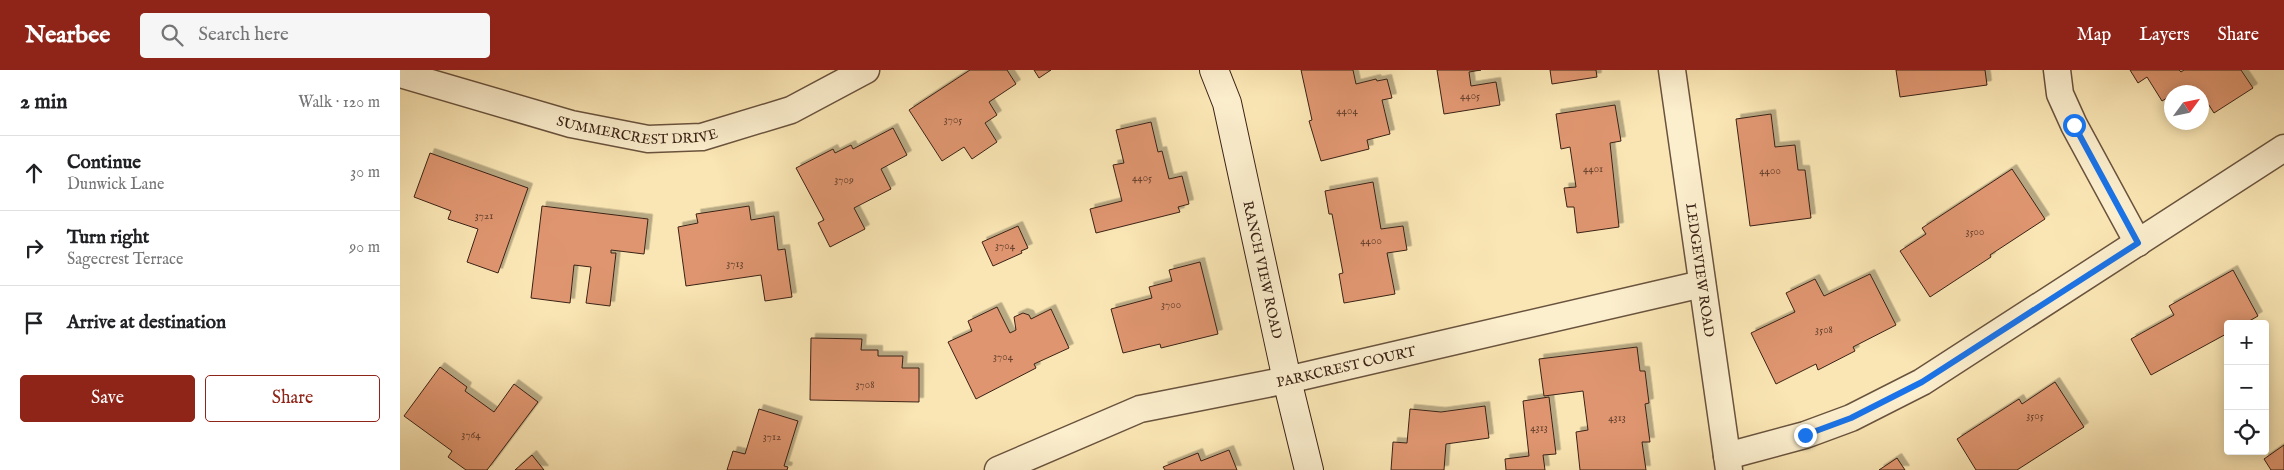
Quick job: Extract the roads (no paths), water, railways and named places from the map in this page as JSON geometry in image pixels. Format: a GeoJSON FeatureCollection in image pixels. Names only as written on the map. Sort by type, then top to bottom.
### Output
{"type":"FeatureCollection","features":[{"type":"Feature","properties":{"kind":"street","name":"SUMMERCREST DRIVE"},"geometry":{"type":"LineString","coordinates":[[400,74],[571,124],[648,139],[702,137],[791,110],[866,70]]}},
{"type":"Feature","properties":{"kind":"street","name":"RANCH VIEW ROAD"},"geometry":{"type":"LineString","coordinates":[[1214,70],[1227,102],[1287,380],[1309,470]]}},
{"type":"Feature","properties":{"kind":"street","name":"LEDGEVIEW ROAD"},"geometry":{"type":"LineString","coordinates":[[1672,70],[1728,463]]}},
{"type":"Feature","properties":{"kind":"street"},"geometry":{"type":"LineString","coordinates":[[2057,70],[2060,94],[2074,125],[2138,243]]}},
{"type":"Feature","properties":{"kind":"street"},"geometry":{"type":"LineString","coordinates":[[1728,463],[1851,418],[1922,382],[2284,148]]}},
{"type":"Feature","properties":{"kind":"street","name":"PARKCREST COURT"},"geometry":{"type":"LineString","coordinates":[[998,470],[1140,409],[1287,380],[1702,284]]}}]}
